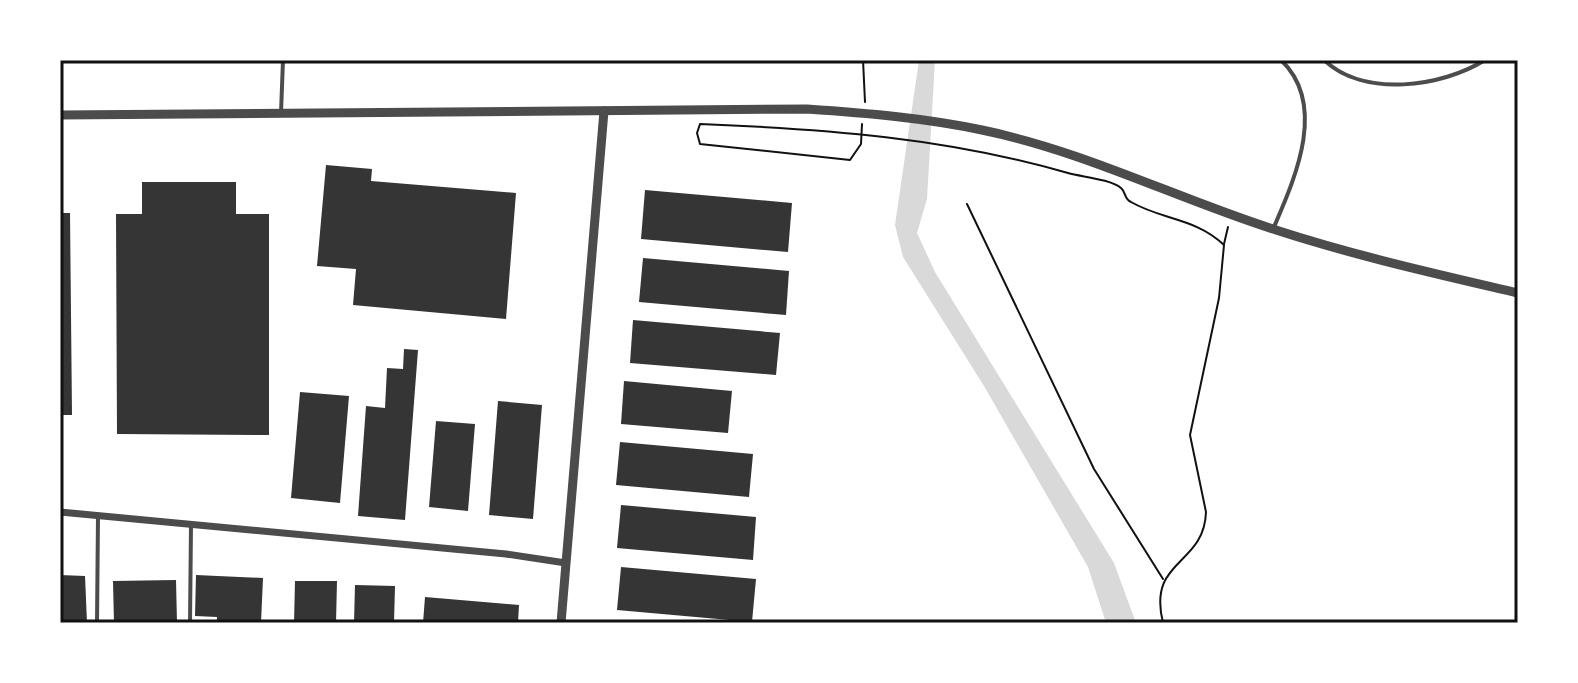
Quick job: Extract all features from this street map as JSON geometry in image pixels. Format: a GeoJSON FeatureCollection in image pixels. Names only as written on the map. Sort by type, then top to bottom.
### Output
{"type":"FeatureCollection","features":[{"type":"Feature","properties":{"kind":"street"},"geometry":{"type":"LineString","coordinates":[[60,115],[807,109],[917,119],[1024,141],[1114,169],[1273,229],[1347,252],[1518,293]]}},
{"type":"Feature","properties":{"kind":"street"},"geometry":{"type":"LineString","coordinates":[[561,623],[604,111]]}},
{"type":"Feature","properties":{"kind":"street"},"geometry":{"type":"LineString","coordinates":[[60,512],[506,554],[566,563]]}},
{"type":"Feature","properties":{"kind":"lane"},"geometry":{"type":"LineString","coordinates":[[281,113],[283,60]]}},
{"type":"Feature","properties":{"kind":"lane"},"geometry":{"type":"LineString","coordinates":[[1273,229],[1295,178],[1306,127],[1298,88],[1281,60]]}},
{"type":"Feature","properties":{"kind":"lane"},"geometry":{"type":"LineString","coordinates":[[1324,60],[1362,80],[1407,83],[1436,81],[1485,60]]}},
{"type":"Feature","properties":{"kind":"lane"},"geometry":{"type":"LineString","coordinates":[[97,623],[98,516]]}},
{"type":"Feature","properties":{"kind":"lane"},"geometry":{"type":"LineString","coordinates":[[190,623],[191,525]]}},
{"type":"Feature","properties":{"kind":"path"},"geometry":{"type":"LineString","coordinates":[[863,60],[865,96]]}},
{"type":"Feature","properties":{"kind":"path"},"geometry":{"type":"LineString","coordinates":[[861,144],[850,160],[838,160],[700,144],[697,133],[700,124],[811,128],[927,140],[1021,159],[1119,187],[1130,202],[1188,221],[1212,234],[1224,245]]}},
{"type":"Feature","properties":{"kind":"path"},"geometry":{"type":"LineString","coordinates":[[967,204],[1094,469],[1163,580]]}},
{"type":"Feature","properties":{"kind":"path"},"geometry":{"type":"LineString","coordinates":[[1163,623],[1159,594],[1163,580],[1195,548],[1206,525],[1190,435],[1219,298],[1224,245],[1232,213]]}},
{"type":"Feature","properties":{"kind":"shaded area"},"geometry":{"type":"Polygon","coordinates":[[[919,60],[935,60],[927,199],[917,233],[935,272],[1114,563],[1136,623],[1106,623],[1088,567],[984,386],[903,257],[895,225],[919,60]]]}},
{"type":"Feature","properties":{"kind":"building"},"geometry":{"type":"Polygon","coordinates":[[[326,165],[372,169],[371,181],[516,193],[506,319],[353,305],[356,269],[317,266],[326,165]]]}},
{"type":"Feature","properties":{"kind":"building"},"geometry":{"type":"Polygon","coordinates":[[[142,182],[236,182],[236,214],[269,214],[269,435],[117,434],[116,214],[142,214],[142,182]]]}},
{"type":"Feature","properties":{"kind":"building"},"geometry":{"type":"Polygon","coordinates":[[[645,190],[792,203],[788,252],[641,239],[645,190]]]}},
{"type":"Feature","properties":{"kind":"building"},"geometry":{"type":"Polygon","coordinates":[[[60,213],[70,213],[72,415],[60,415],[60,213]]]}},
{"type":"Feature","properties":{"kind":"building"},"geometry":{"type":"Polygon","coordinates":[[[643,258],[789,271],[786,315],[639,302],[643,258]]]}},
{"type":"Feature","properties":{"kind":"building"},"geometry":{"type":"Polygon","coordinates":[[[633,320],[780,333],[776,375],[630,363],[633,320]]]}},
{"type":"Feature","properties":{"kind":"building"},"geometry":{"type":"Polygon","coordinates":[[[404,349],[418,350],[405,520],[358,516],[366,406],[385,408],[387,368],[403,369],[404,349]]]}},
{"type":"Feature","properties":{"kind":"building"},"geometry":{"type":"Polygon","coordinates":[[[624,381],[732,391],[728,433],[621,424],[624,381]]]}},
{"type":"Feature","properties":{"kind":"building"},"geometry":{"type":"Polygon","coordinates":[[[300,392],[349,396],[340,503],[291,498],[300,392]]]}},
{"type":"Feature","properties":{"kind":"building"},"geometry":{"type":"Polygon","coordinates":[[[498,401],[542,405],[533,519],[489,515],[498,401]]]}},
{"type":"Feature","properties":{"kind":"building"},"geometry":{"type":"Polygon","coordinates":[[[436,421],[475,424],[468,511],[429,507],[436,421]]]}},
{"type":"Feature","properties":{"kind":"building"},"geometry":{"type":"Polygon","coordinates":[[[620,442],[753,454],[749,497],[616,485],[620,442]]]}},
{"type":"Feature","properties":{"kind":"building"},"geometry":{"type":"Polygon","coordinates":[[[621,505],[756,517],[753,560],[617,548],[621,505]]]}},
{"type":"Feature","properties":{"kind":"building"},"geometry":{"type":"Polygon","coordinates":[[[621,567],[756,579],[752,622],[617,610],[621,567]]]}},
{"type":"Feature","properties":{"kind":"building"},"geometry":{"type":"Polygon","coordinates":[[[60,575],[85,576],[87,623],[60,623],[60,575]]]}},
{"type":"Feature","properties":{"kind":"building"},"geometry":{"type":"Polygon","coordinates":[[[196,575],[263,578],[261,623],[217,623],[217,617],[195,616],[196,575]]]}},
{"type":"Feature","properties":{"kind":"building"},"geometry":{"type":"Polygon","coordinates":[[[176,580],[177,623],[114,623],[113,581],[176,580]]]}},
{"type":"Feature","properties":{"kind":"building"},"geometry":{"type":"Polygon","coordinates":[[[295,581],[337,581],[336,623],[294,623],[295,581]]]}},
{"type":"Feature","properties":{"kind":"building"},"geometry":{"type":"Polygon","coordinates":[[[355,585],[395,586],[394,623],[354,623],[355,585]]]}},
{"type":"Feature","properties":{"kind":"building"},"geometry":{"type":"Polygon","coordinates":[[[425,597],[519,605],[518,623],[423,623],[425,597]]]}}]}
